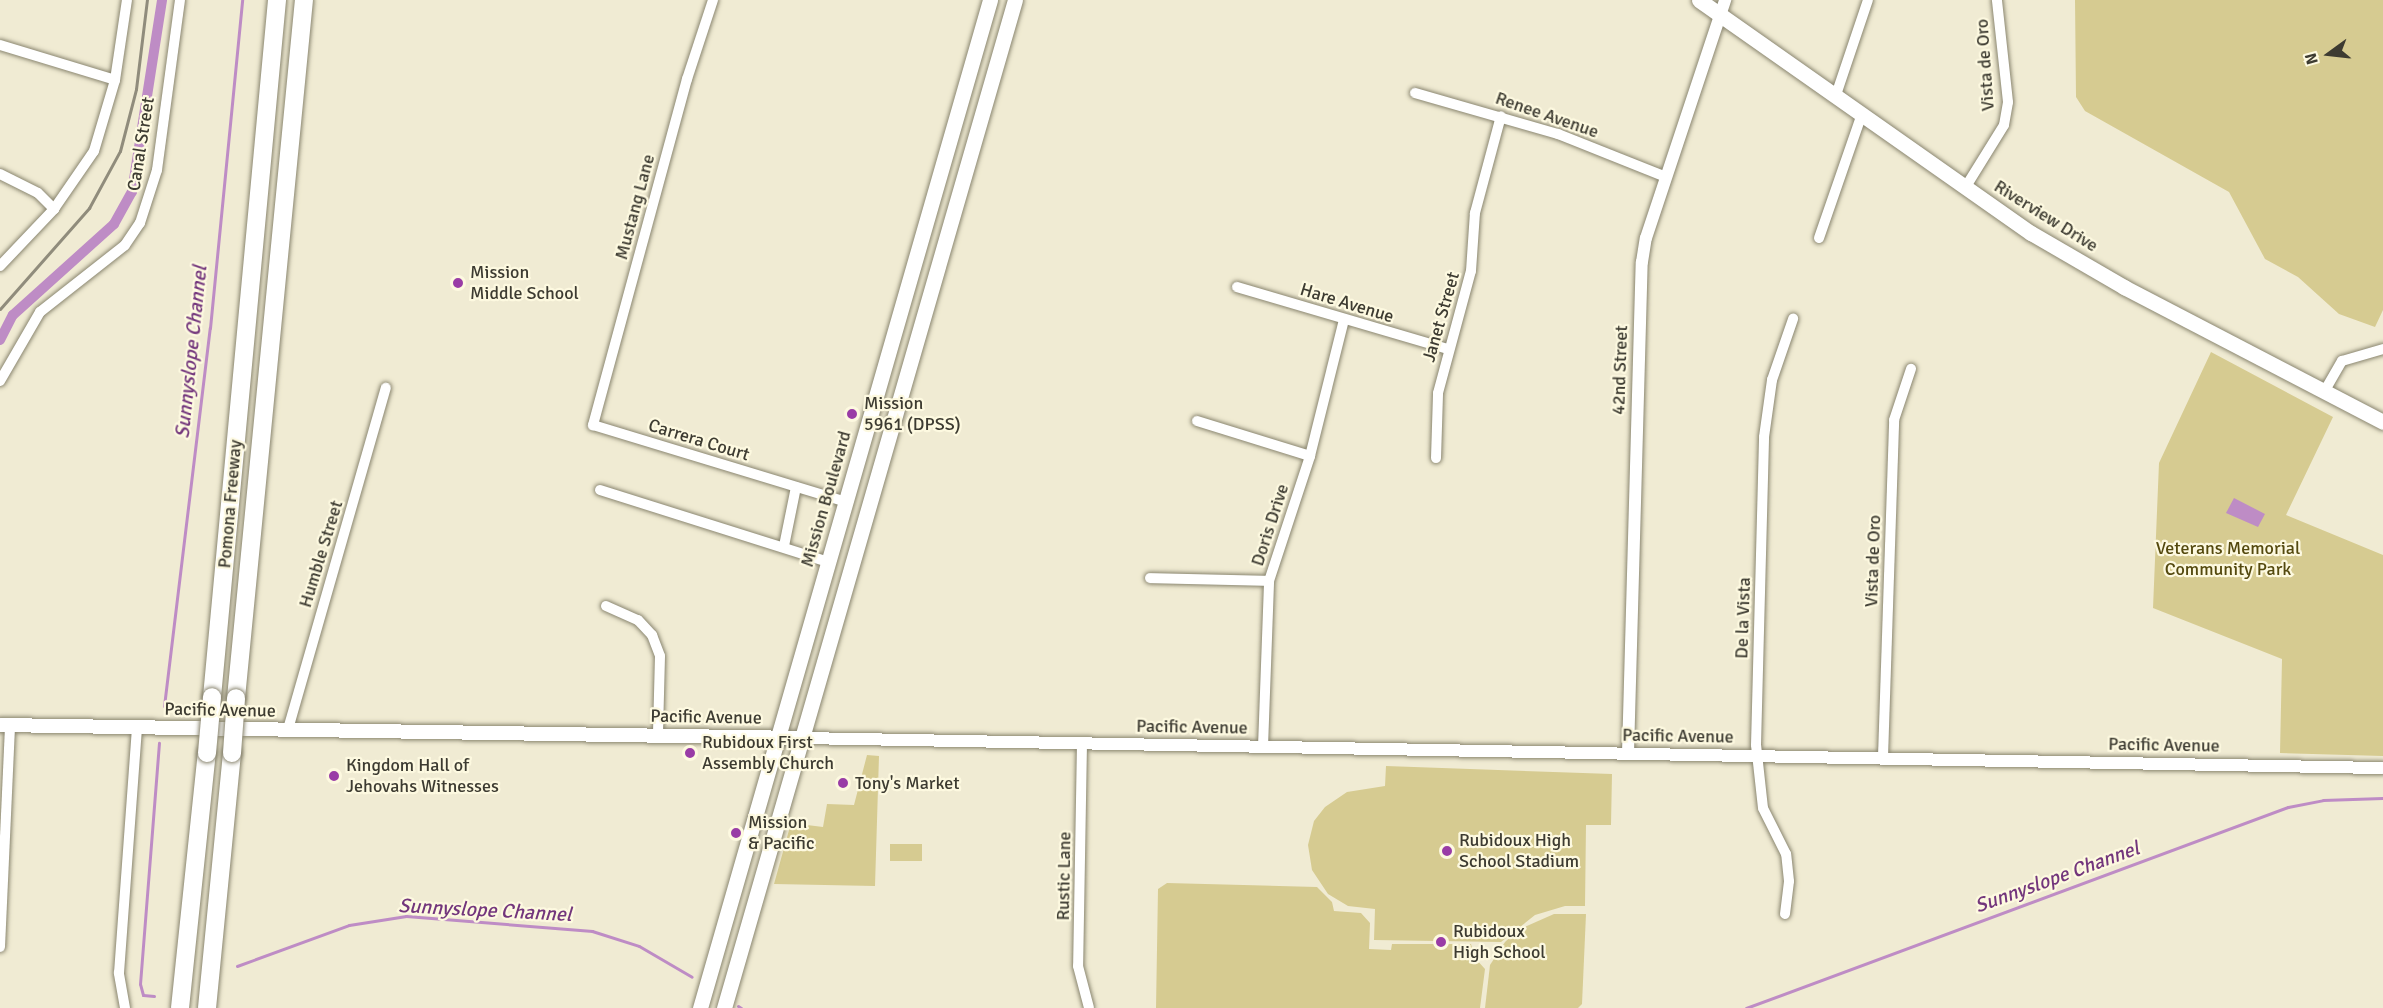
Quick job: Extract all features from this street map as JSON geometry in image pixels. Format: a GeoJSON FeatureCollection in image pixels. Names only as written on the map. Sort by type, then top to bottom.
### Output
{"type":"FeatureCollection","features":[{"type":"Feature","properties":{"kind":"highway","name":"Pomona Freeway"},"geometry":{"type":"LineString","coordinates":[[181,996],[207,753],[277,0]]}},
{"type":"Feature","properties":{"kind":"highway","name":"Pomona Freeway"},"geometry":{"type":"LineString","coordinates":[[207,1008],[303,0]]}},
{"type":"Feature","properties":{"kind":"main road","name":"Mission Boulevard"},"geometry":{"type":"LineString","coordinates":[[700,1008],[990,0]]}},
{"type":"Feature","properties":{"kind":"main road"},"geometry":{"type":"LineString","coordinates":[[724,1008],[1015,0]]}},
{"type":"Feature","properties":{"kind":"main road","name":"Riverview Drive"},"geometry":{"type":"LineString","coordinates":[[1699,0],[1723,7],[1836,95],[1965,188],[2100,274],[2383,422]]}},
{"type":"Feature","properties":{"kind":"main road","name":"Pacific Avenue"},"geometry":{"type":"LineString","coordinates":[[5,725],[802,738]]}},
{"type":"Feature","properties":{"kind":"street"},"geometry":{"type":"LineString","coordinates":[[0,267],[54,209],[94,151],[116,80],[127,0]]}},
{"type":"Feature","properties":{"kind":"street","name":"Canal Street"},"geometry":{"type":"LineString","coordinates":[[0,381],[40,312],[125,245],[140,223],[157,170],[180,0]]}},
{"type":"Feature","properties":{"kind":"street","name":"Mustang Lane"},"geometry":{"type":"LineString","coordinates":[[593,425],[687,79],[713,0]]}},
{"type":"Feature","properties":{"kind":"street"},"geometry":{"type":"LineString","coordinates":[[1836,95],[1868,0]]}},
{"type":"Feature","properties":{"kind":"street","name":"Vista de Oro"},"geometry":{"type":"LineString","coordinates":[[1965,188],[2004,125],[2008,102],[1996,0]]}},
{"type":"Feature","properties":{"kind":"street","name":"42nd Street"},"geometry":{"type":"LineString","coordinates":[[1628,753],[1642,262],[1666,177],[1723,7]]}},
{"type":"Feature","properties":{"kind":"street"},"geometry":{"type":"LineString","coordinates":[[0,45],[116,80]]}},
{"type":"Feature","properties":{"kind":"street","name":"Renee Avenue"},"geometry":{"type":"LineString","coordinates":[[1415,93],[1501,116],[1587,144],[1617,159],[1666,177]]}},
{"type":"Feature","properties":{"kind":"street"},"geometry":{"type":"LineString","coordinates":[[1820,238],[1862,114]]}},
{"type":"Feature","properties":{"kind":"street","name":"Janet Street"},"geometry":{"type":"LineString","coordinates":[[1436,458],[1438,393],[1448,349],[1472,271],[1475,213],[1501,116]]}},
{"type":"Feature","properties":{"kind":"street"},"geometry":{"type":"LineString","coordinates":[[0,174],[38,193],[54,209]]}},
{"type":"Feature","properties":{"kind":"street","name":"Hare Avenue"},"geometry":{"type":"LineString","coordinates":[[1237,287],[1448,349]]}},
{"type":"Feature","properties":{"kind":"street","name":"Doris Drive"},"geometry":{"type":"LineString","coordinates":[[1263,747],[1269,581],[1310,456],[1344,320]]}},
{"type":"Feature","properties":{"kind":"street","name":"De la Vista"},"geometry":{"type":"LineString","coordinates":[[1785,914],[1789,881],[1786,854],[1763,808],[1757,755],[1764,437],[1772,380],[1793,320]]}},
{"type":"Feature","properties":{"kind":"street"},"geometry":{"type":"LineString","coordinates":[[2324,392],[2342,361],[2383,349]]}},
{"type":"Feature","properties":{"kind":"street","name":"Vista de Oro"},"geometry":{"type":"LineString","coordinates":[[1883,757],[1894,420],[1911,369]]}},
{"type":"Feature","properties":{"kind":"street","name":"Humble Street"},"geometry":{"type":"LineString","coordinates":[[288,729],[386,388]]}},
{"type":"Feature","properties":{"kind":"street"},"geometry":{"type":"LineString","coordinates":[[1197,421],[1310,456]]}},
{"type":"Feature","properties":{"kind":"street","name":"Carrera Court"},"geometry":{"type":"LineString","coordinates":[[593,425],[846,502]]}},
{"type":"Feature","properties":{"kind":"street"},"geometry":{"type":"LineString","coordinates":[[784,546],[796,487]]}},
{"type":"Feature","properties":{"kind":"street"},"geometry":{"type":"LineString","coordinates":[[600,490],[784,546],[828,562]]}},
{"type":"Feature","properties":{"kind":"street"},"geometry":{"type":"LineString","coordinates":[[1150,578],[1269,581]]}},
{"type":"Feature","properties":{"kind":"street"},"geometry":{"type":"LineString","coordinates":[[606,606],[638,620],[652,635],[660,656],[658,735]]}},
{"type":"Feature","properties":{"kind":"street"},"geometry":{"type":"LineString","coordinates":[[0,947],[5,725]]}},
{"type":"Feature","properties":{"kind":"street"},"geometry":{"type":"LineString","coordinates":[[125,1008],[119,973],[137,727]]}},
{"type":"Feature","properties":{"kind":"street","name":"Pacific Avenue"},"geometry":{"type":"LineString","coordinates":[[802,738],[2383,768]]}},
{"type":"Feature","properties":{"kind":"street","name":"Rustic Lane"},"geometry":{"type":"LineString","coordinates":[[1082,742],[1078,966],[1089,1008]]}},
{"type":"Feature","properties":{"kind":"green space"},"geometry":{"type":"Polygon","coordinates":[[[2075,0],[2383,0],[2383,310],[2375,327],[2339,314],[2298,277],[2265,259],[2229,192],[2085,111],[2076,97],[2075,0]]]}},
{"type":"Feature","properties":{"kind":"green space","name":"Veterans Memorial Community Park"},"geometry":{"type":"Polygon","coordinates":[[[2211,352],[2333,417],[2286,515],[2383,555],[2383,756],[2280,753],[2282,659],[2153,608],[2159,463],[2211,352]]]}},
{"type":"Feature","properties":{"kind":"green space"},"geometry":{"type":"Polygon","coordinates":[[[867,755],[879,756],[875,886],[774,884],[791,823],[823,827],[827,804],[854,805],[867,755]]]}},
{"type":"Feature","properties":{"kind":"green space","name":"Rubidoux High School Stadium"},"geometry":{"type":"Polygon","coordinates":[[[1386,766],[1612,774],[1611,825],[1586,825],[1585,906],[1565,906],[1535,915],[1501,942],[1374,940],[1375,909],[1348,906],[1328,894],[1312,870],[1308,845],[1314,821],[1325,807],[1347,792],[1385,786],[1386,766]]]}},
{"type":"Feature","properties":{"kind":"green space"},"geometry":{"type":"Polygon","coordinates":[[[890,844],[922,844],[922,861],[890,861],[890,844]]]}},
{"type":"Feature","properties":{"kind":"green space"},"geometry":{"type":"Polygon","coordinates":[[[1167,883],[1317,887],[1332,902],[1334,911],[1361,913],[1370,923],[1369,949],[1391,950],[1392,944],[1471,944],[1475,958],[1485,969],[1480,1008],[1156,1008],[1158,889],[1167,883]]]}},
{"type":"Feature","properties":{"kind":"green space"},"geometry":{"type":"Polygon","coordinates":[[[1554,914],[1586,914],[1582,1004],[1578,1008],[1485,1008],[1490,965],[1505,942],[1518,930],[1554,914]]]}},
{"type":"Feature","properties":{"kind":"shaded area"},"geometry":{"type":"Polygon","coordinates":[[[2234,498],[2265,514],[2258,527],[2226,513],[2234,498]]]}},
{"type":"Feature","properties":{"kind":"waterway"},"geometry":{"type":"LineString","coordinates":[[0,340],[13,315],[114,224],[132,192],[162,0]]}},
{"type":"Feature","properties":{"kind":"waterway","name":"Sunnyslope Channel"},"geometry":{"type":"LineString","coordinates":[[164,706],[210,328],[242,0]]}},
{"type":"Feature","properties":{"kind":"waterway","name":"Sunnyslope Channel"},"geometry":{"type":"LineString","coordinates":[[154,996],[143,995],[140,984],[159,743]]}},
{"type":"Feature","properties":{"kind":"waterway","name":"Sunnyslope Channel"},"geometry":{"type":"LineString","coordinates":[[1746,1008],[2288,807],[2323,800],[2383,798]]}},
{"type":"Feature","properties":{"kind":"waterway","name":"Sunnyslope Channel"},"geometry":{"type":"LineString","coordinates":[[237,966],[349,925],[406,916],[592,931],[639,946],[692,977]]}},
{"type":"Feature","properties":{"kind":"railway"},"geometry":{"type":"LineString","coordinates":[[0,309],[89,208],[120,151],[136,89],[147,0]]}},
{"type":"Feature","properties":{"kind":"place","name":"Mission Middle School"},"geometry":{"type":"Point","coordinates":[458,283]}},
{"type":"Feature","properties":{"kind":"place","name":"Mission 5961 (DPSS)"},"geometry":{"type":"Point","coordinates":[852,414]}},
{"type":"Feature","properties":{"kind":"place","name":"Rubidoux First Assembly Church"},"geometry":{"type":"Point","coordinates":[690,753]}},
{"type":"Feature","properties":{"kind":"place","name":"Kingdom Hall of Jehovahs Witnesses"},"geometry":{"type":"Point","coordinates":[334,776]}},
{"type":"Feature","properties":{"kind":"place","name":"Tony's Market"},"geometry":{"type":"Point","coordinates":[843,783]}},
{"type":"Feature","properties":{"kind":"place","name":"Mission & Pacific"},"geometry":{"type":"Point","coordinates":[736,833]}},
{"type":"Feature","properties":{"kind":"place","name":"Rubidoux High School Stadium"},"geometry":{"type":"Point","coordinates":[1447,851]}},
{"type":"Feature","properties":{"kind":"place","name":"Rubidoux High School"},"geometry":{"type":"Point","coordinates":[1441,942]}}]}
